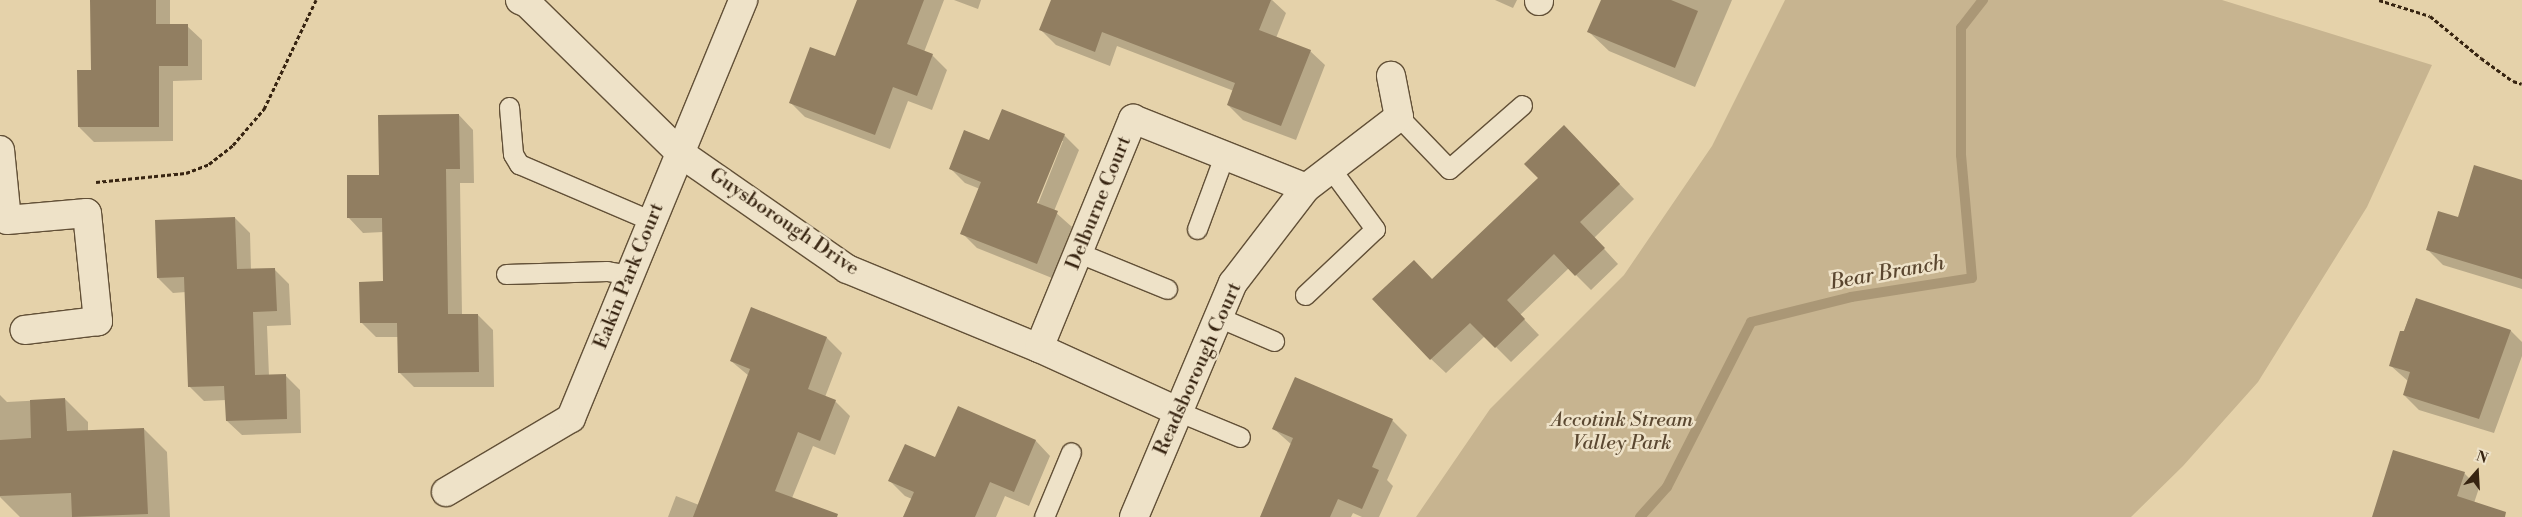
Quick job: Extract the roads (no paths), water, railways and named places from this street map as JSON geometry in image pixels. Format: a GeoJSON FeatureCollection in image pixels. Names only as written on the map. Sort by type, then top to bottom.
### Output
{"type":"FeatureCollection","features":[{"type":"Feature","properties":{"kind":"street","name":"Guysborough Drive"},"geometry":{"type":"LineString","coordinates":[[520,0],[527,3],[680,153],[847,269],[1039,348],[1177,411]]}},
{"type":"Feature","properties":{"kind":"street","name":"Eakin Park Court"},"geometry":{"type":"LineString","coordinates":[[446,492],[571,418],[743,0]]}},
{"type":"Feature","properties":{"kind":"street"},"geometry":{"type":"LineString","coordinates":[[1391,76],[1399,117]]}},
{"type":"Feature","properties":{"kind":"street","name":"Readsborough Court"},"geometry":{"type":"LineString","coordinates":[[1139,516],[1177,411],[1233,283],[1306,188],[1399,117]]}},
{"type":"Feature","properties":{"kind":"street","name":"Delburne Court"},"geometry":{"type":"LineString","coordinates":[[1039,348],[1133,119],[1306,188]]}},
{"type":"Feature","properties":{"kind":"street"},"geometry":{"type":"LineString","coordinates":[[0,150],[7,220],[87,213],[98,322],[25,330]]}},
{"type":"Feature","properties":{"kind":"lane"},"geometry":{"type":"LineString","coordinates":[[1399,117],[1448,169],[1522,105]]}},
{"type":"Feature","properties":{"kind":"lane"},"geometry":{"type":"LineString","coordinates":[[509,107],[513,154],[519,164],[652,221]]}},
{"type":"Feature","properties":{"kind":"lane"},"geometry":{"type":"LineString","coordinates":[[1197,229],[1224,156]]}},
{"type":"Feature","properties":{"kind":"lane"},"geometry":{"type":"LineString","coordinates":[[1306,295],[1375,229],[1331,169]]}},
{"type":"Feature","properties":{"kind":"lane"},"geometry":{"type":"LineString","coordinates":[[1079,252],[1167,290]]}},
{"type":"Feature","properties":{"kind":"lane"},"geometry":{"type":"LineString","coordinates":[[506,274],[607,271],[630,275]]}},
{"type":"Feature","properties":{"kind":"lane"},"geometry":{"type":"LineString","coordinates":[[1218,317],[1274,341]]}},
{"type":"Feature","properties":{"kind":"lane"},"geometry":{"type":"LineString","coordinates":[[1177,411],[1240,437]]}},
{"type":"Feature","properties":{"kind":"lane"},"geometry":{"type":"LineString","coordinates":[[1044,517],[1071,452]]}},
{"type":"Feature","properties":{"kind":"waterway","name":"Bear Branch"},"geometry":{"type":"LineString","coordinates":[[1640,517],[1667,487],[1751,322],[1851,297],[1972,278],[1961,155],[1961,28],[1983,0]]}},
{"type":"Feature","properties":{"kind":"park label","name":"Accotink Stream Valley Park"},"geometry":{"type":"Point","coordinates":[1622,432]}}]}
